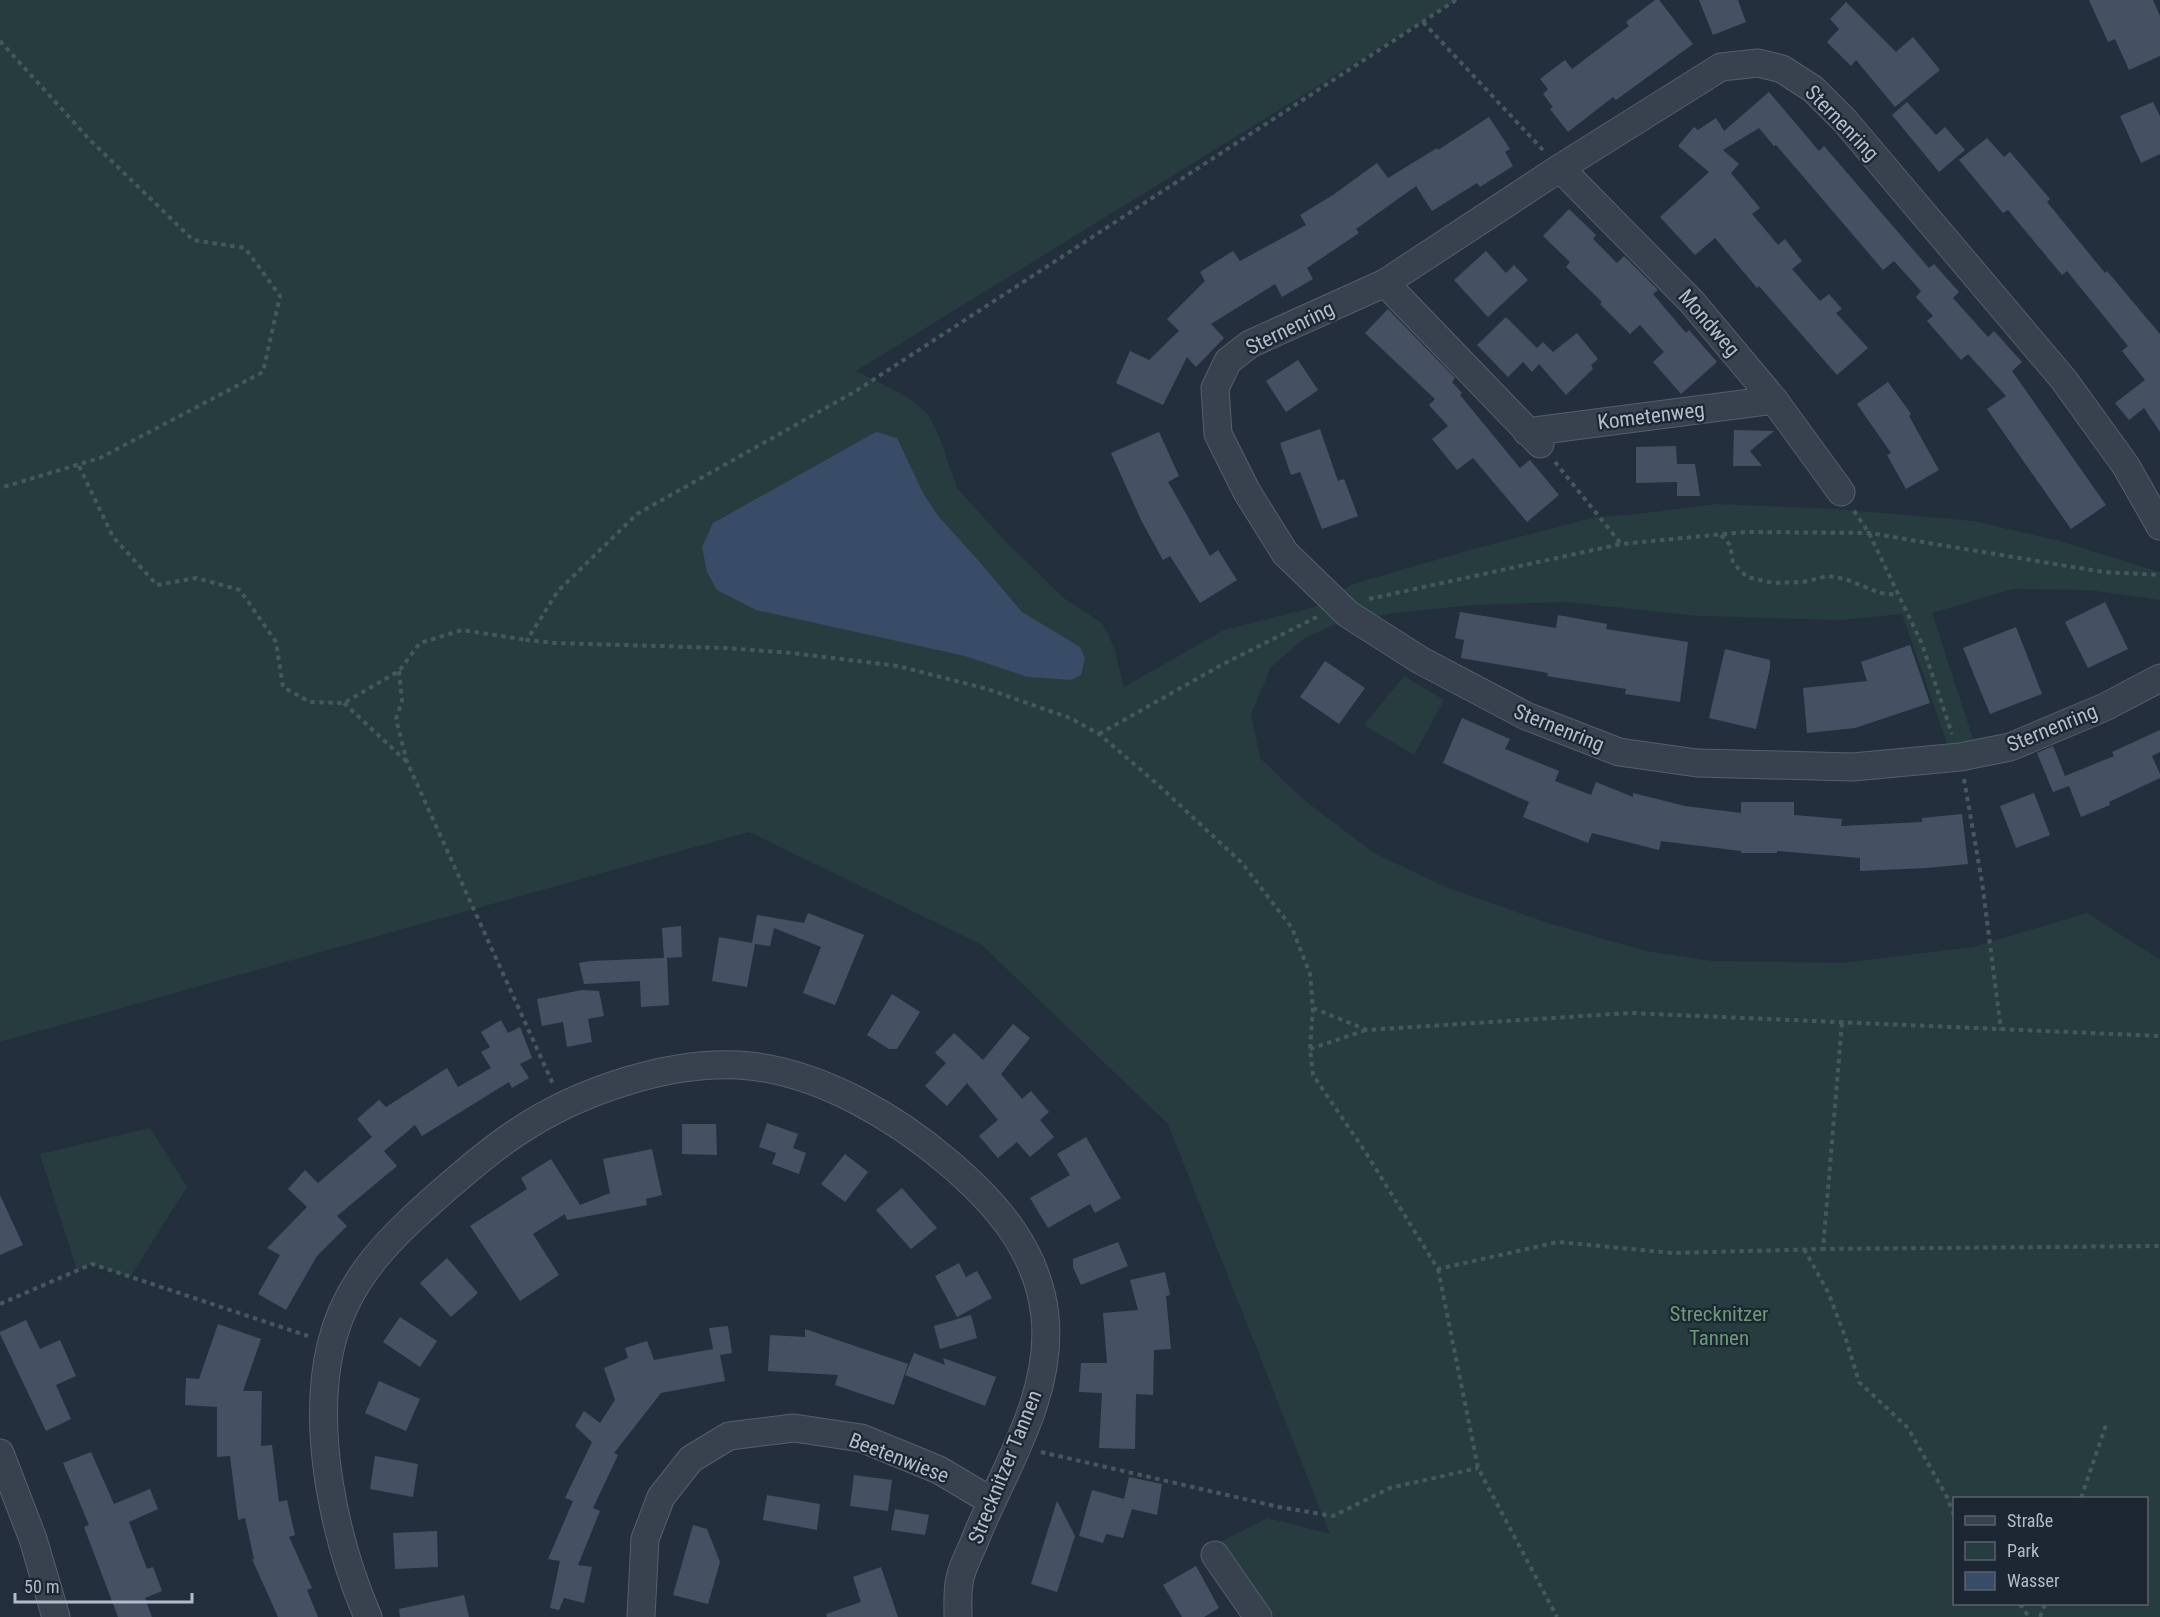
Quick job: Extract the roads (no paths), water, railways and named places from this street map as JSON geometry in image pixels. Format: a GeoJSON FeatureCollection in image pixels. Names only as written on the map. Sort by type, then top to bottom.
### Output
{"type":"FeatureCollection","features":[{"type":"Feature","properties":{"kind":"street","name":"Sternenring"},"geometry":{"type":"LineString","coordinates":[[2160,526],[2126,466],[2064,380],[1845,121],[1813,89],[1782,69],[1758,63],[1721,67],[1560,168],[1385,283],[1250,344],[1228,361],[1215,388],[1218,434],[1247,492],[1285,553],[1348,614],[1420,660],[1526,716],[1619,752],[1697,763],[1853,767],[1960,757],[2010,747],[2105,707],[2160,678]]}},
{"type":"Feature","properties":{"kind":"street","name":"Mondweg"},"geometry":{"type":"LineString","coordinates":[[1560,168],[1692,302],[1774,400],[1841,492]]}},
{"type":"Feature","properties":{"kind":"street","name":"Kometenweg"},"geometry":{"type":"LineString","coordinates":[[1385,283],[1535,440],[1774,400]]}},
{"type":"Feature","properties":{"kind":"street","name":"Strecknitzer Tannen"},"geometry":{"type":"LineString","coordinates":[[368,1617],[338,1529],[327,1469],[323,1426],[325,1384],[331,1344],[343,1311],[362,1274],[397,1232],[468,1169],[509,1138],[563,1107],[609,1088],[653,1074],[699,1065],[752,1066],[810,1080],[870,1106],[936,1153],[981,1190],[1012,1228],[1037,1273],[1045,1318],[1045,1356],[1037,1399],[991,1501],[960,1578],[958,1617]]}},
{"type":"Feature","properties":{"kind":"street","name":"Beetenwiese"},"geometry":{"type":"LineString","coordinates":[[641,1617],[645,1539],[661,1497],[691,1459],[729,1436],[794,1428],[861,1438],[939,1470],[991,1501]]}},
{"type":"Feature","properties":{"kind":"street"},"geometry":{"type":"LineString","coordinates":[[0,1453],[33,1539],[56,1617]]}},
{"type":"Feature","properties":{"kind":"street"},"geometry":{"type":"LineString","coordinates":[[1215,1555],[1258,1617]]}},
{"type":"Feature","properties":{"kind":"water"},"geometry":{"type":"Polygon","coordinates":[[[876,432],[897,438],[924,495],[938,516],[1022,612],[1080,647],[1085,658],[1081,675],[1071,680],[1028,677],[965,656],[756,610],[717,590],[707,572],[702,547],[713,523],[876,432]]]}}]}
